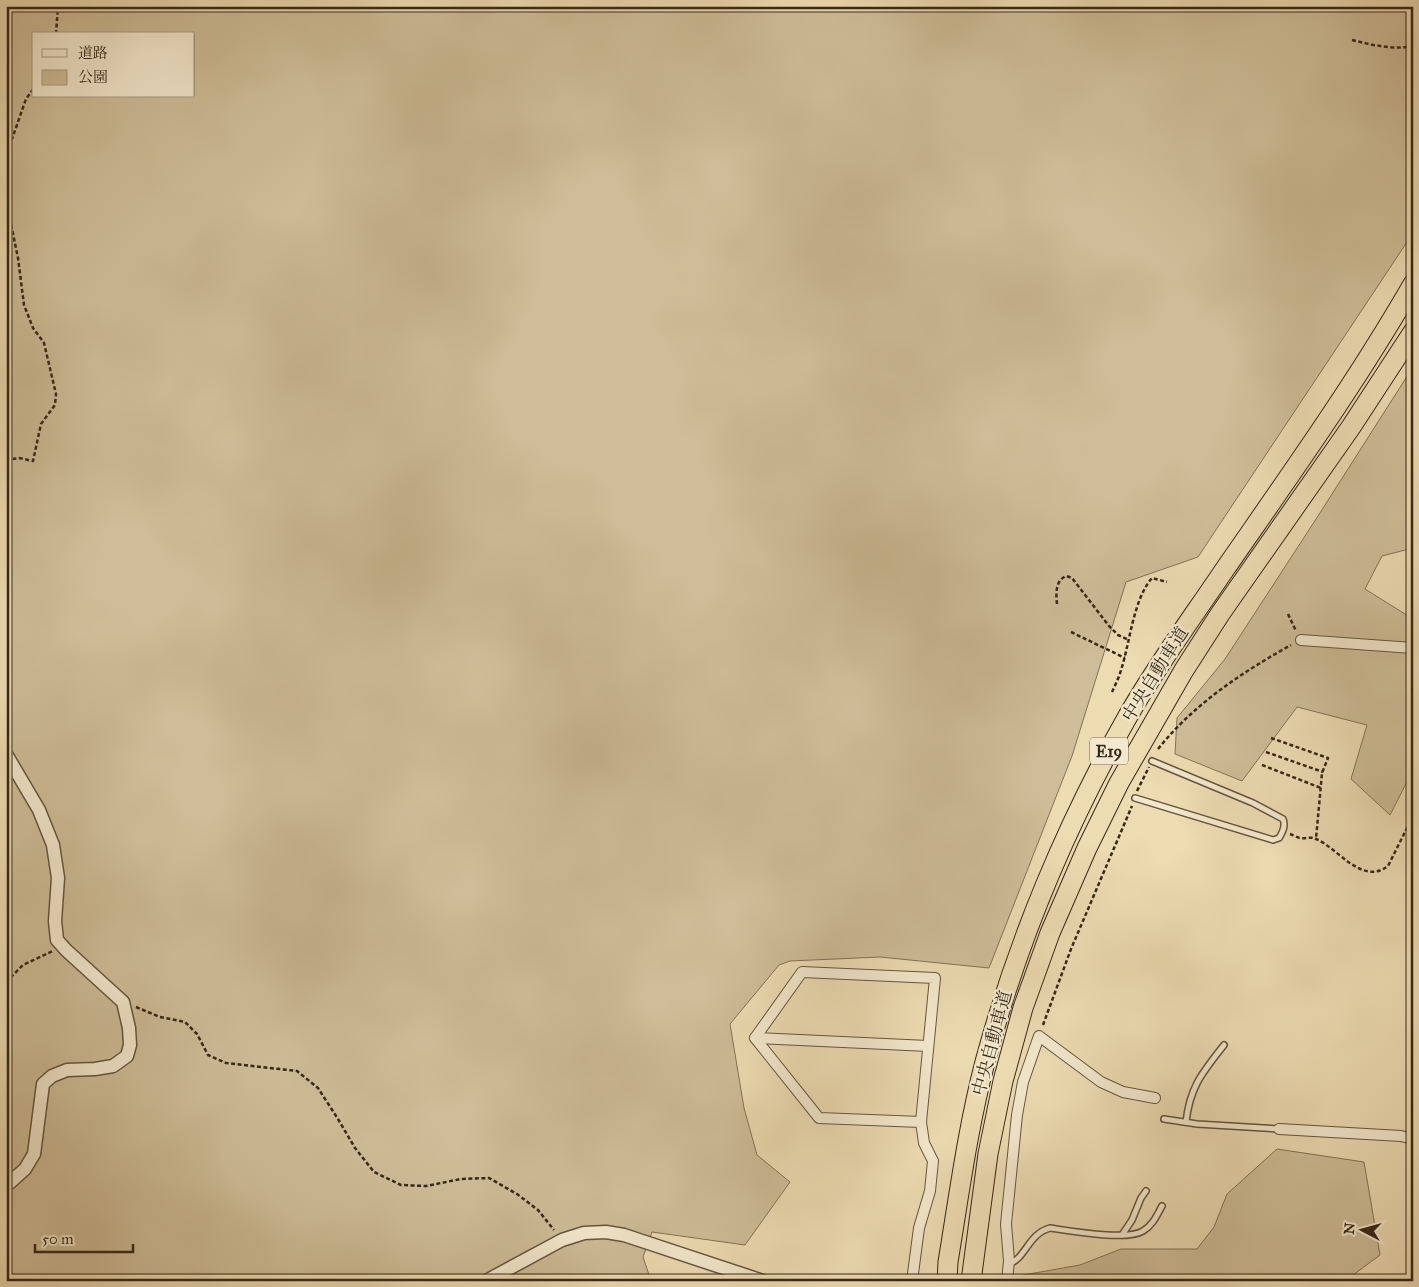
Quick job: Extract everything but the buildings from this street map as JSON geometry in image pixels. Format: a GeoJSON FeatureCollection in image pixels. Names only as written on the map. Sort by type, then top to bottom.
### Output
{"type":"FeatureCollection","features":[{"type":"Feature","properties":{"kind":"highway","name":"中央自動車道"},"geometry":{"type":"LineString","coordinates":[[947,1281],[948,1262],[970,1128],[984,1064],[1003,999],[1030,924],[1068,835],[1098,771],[1163,658],[1317,436],[1385,332],[1413,284]]}},
{"type":"Feature","properties":{"kind":"highway","name":"中央自動車道"},"geometry":{"type":"LineString","coordinates":[[971,1281],[988,1154],[1003,1081],[1023,1008],[1047,941],[1086,848],[1119,783],[1184,670],[1220,614],[1351,427],[1413,332]]}},
{"type":"Feature","properties":{"kind":"street"},"geometry":{"type":"LineString","coordinates":[[1300,640],[1413,648]]}},
{"type":"Feature","properties":{"kind":"street"},"geometry":{"type":"LineString","coordinates":[[6,754],[39,810],[54,845],[58,878],[57,940],[124,1002],[130,1028],[130,1045],[127,1056],[113,1066],[96,1069],[67,1070],[52,1076],[42,1084],[34,1154],[25,1169],[6,1186]]}},
{"type":"Feature","properties":{"kind":"street"},"geometry":{"type":"LineString","coordinates":[[755,1038],[802,972],[935,978],[921,1122],[924,1143],[934,1161],[930,1191],[919,1228],[912,1281]]}},
{"type":"Feature","properties":{"kind":"street"},"geometry":{"type":"LineString","coordinates":[[1007,1281],[1009,1264],[1006,1224],[1017,1115],[1023,1082],[1039,1036],[1102,1082],[1124,1092],[1155,1098]]}},
{"type":"Feature","properties":{"kind":"street"},"geometry":{"type":"LineString","coordinates":[[755,1038],[928,1046]]}},
{"type":"Feature","properties":{"kind":"street"},"geometry":{"type":"LineString","coordinates":[[755,1038],[819,1118],[921,1122]]}},
{"type":"Feature","properties":{"kind":"street"},"geometry":{"type":"LineString","coordinates":[[1279,1129],[1401,1136],[1413,1139]]}},
{"type":"Feature","properties":{"kind":"street"},"geometry":{"type":"LineString","coordinates":[[486,1281],[562,1240],[584,1233],[606,1232],[624,1235],[764,1281]]}},
{"type":"Feature","properties":{"kind":"lane"},"geometry":{"type":"LineString","coordinates":[[1134,798],[1273,840],[1280,838],[1283,832],[1285,824],[1283,819],[1254,803],[1152,760]]}},
{"type":"Feature","properties":{"kind":"lane"},"geometry":{"type":"LineString","coordinates":[[1186,1122],[1188,1105],[1194,1087],[1224,1045]]}},
{"type":"Feature","properties":{"kind":"lane"},"geometry":{"type":"LineString","coordinates":[[1164,1119],[1279,1129]]}},
{"type":"Feature","properties":{"kind":"lane"},"geometry":{"type":"LineString","coordinates":[[1122,1235],[1146,1192]]}},
{"type":"Feature","properties":{"kind":"lane"},"geometry":{"type":"LineString","coordinates":[[1009,1264],[1016,1261],[1037,1234],[1044,1230],[1050,1228],[1077,1232],[1135,1234],[1142,1232],[1149,1226],[1162,1206]]}},
{"type":"Feature","properties":{"kind":"path"},"geometry":{"type":"LineString","coordinates":[[56,32],[58,6]]}},
{"type":"Feature","properties":{"kind":"path"},"geometry":{"type":"LineString","coordinates":[[1352,40],[1379,46],[1413,46]]}},
{"type":"Feature","properties":{"kind":"path"},"geometry":{"type":"LineString","coordinates":[[6,144],[12,139],[26,99],[32,91]]}},
{"type":"Feature","properties":{"kind":"path"},"geometry":{"type":"LineString","coordinates":[[6,206],[18,258],[24,305],[33,328],[44,343],[56,394],[55,405],[41,424],[33,461],[19,458],[6,460]]}},
{"type":"Feature","properties":{"kind":"path"},"geometry":{"type":"LineString","coordinates":[[1056,604],[1058,584],[1061,578],[1066,576],[1072,578],[1109,626],[1118,635],[1129,640]]}},
{"type":"Feature","properties":{"kind":"path"},"geometry":{"type":"LineString","coordinates":[[1112,692],[1121,671],[1136,614],[1146,585],[1152,578],[1167,582]]}},
{"type":"Feature","properties":{"kind":"path"},"geometry":{"type":"LineString","coordinates":[[1071,632],[1125,658]]}},
{"type":"Feature","properties":{"kind":"path"},"geometry":{"type":"LineString","coordinates":[[1271,738],[1328,758],[1323,772],[1316,839]]}},
{"type":"Feature","properties":{"kind":"path"},"geometry":{"type":"LineString","coordinates":[[1266,752],[1323,772]]}},
{"type":"Feature","properties":{"kind":"path"},"geometry":{"type":"LineString","coordinates":[[1262,765],[1321,788]]}},
{"type":"Feature","properties":{"kind":"path"},"geometry":{"type":"LineString","coordinates":[[1283,832],[1302,838],[1316,839],[1358,868],[1366,871],[1382,870],[1388,866],[1413,816]]}},
{"type":"Feature","properties":{"kind":"path"},"geometry":{"type":"LineString","coordinates":[[6,982],[23,965],[63,947]]}},
{"type":"Feature","properties":{"kind":"path"},"geometry":{"type":"LineString","coordinates":[[124,1002],[160,1017],[185,1022],[197,1034],[208,1055],[226,1064],[296,1072],[318,1088],[355,1148],[374,1172],[400,1186],[426,1186],[461,1179],[489,1178],[538,1210],[562,1240]]}},
{"type":"Feature","properties":{"kind":"green space"},"geometry":{"type":"Polygon","coordinates":[[[6,6],[1413,6],[1413,233],[1198,557],[1126,582],[1072,756],[989,968],[880,957],[790,961],[779,965],[730,1024],[744,1108],[757,1155],[790,1182],[745,1245],[652,1232],[643,1257],[651,1281],[6,1281],[6,6]]]}},
{"type":"Feature","properties":{"kind":"green space"},"geometry":{"type":"Polygon","coordinates":[[[1413,367],[1413,548],[1382,556],[1365,589],[1413,619],[1413,770],[1390,815],[1351,779],[1367,725],[1297,707],[1242,781],[1175,754],[1177,718],[1225,659],[1413,367]]]}},
{"type":"Feature","properties":{"kind":"green space"},"geometry":{"type":"Polygon","coordinates":[[[1277,1149],[1364,1162],[1380,1255],[1345,1281],[995,1281],[1080,1265],[1121,1249],[1197,1249],[1214,1227],[1227,1194],[1277,1149]]]}}]}
